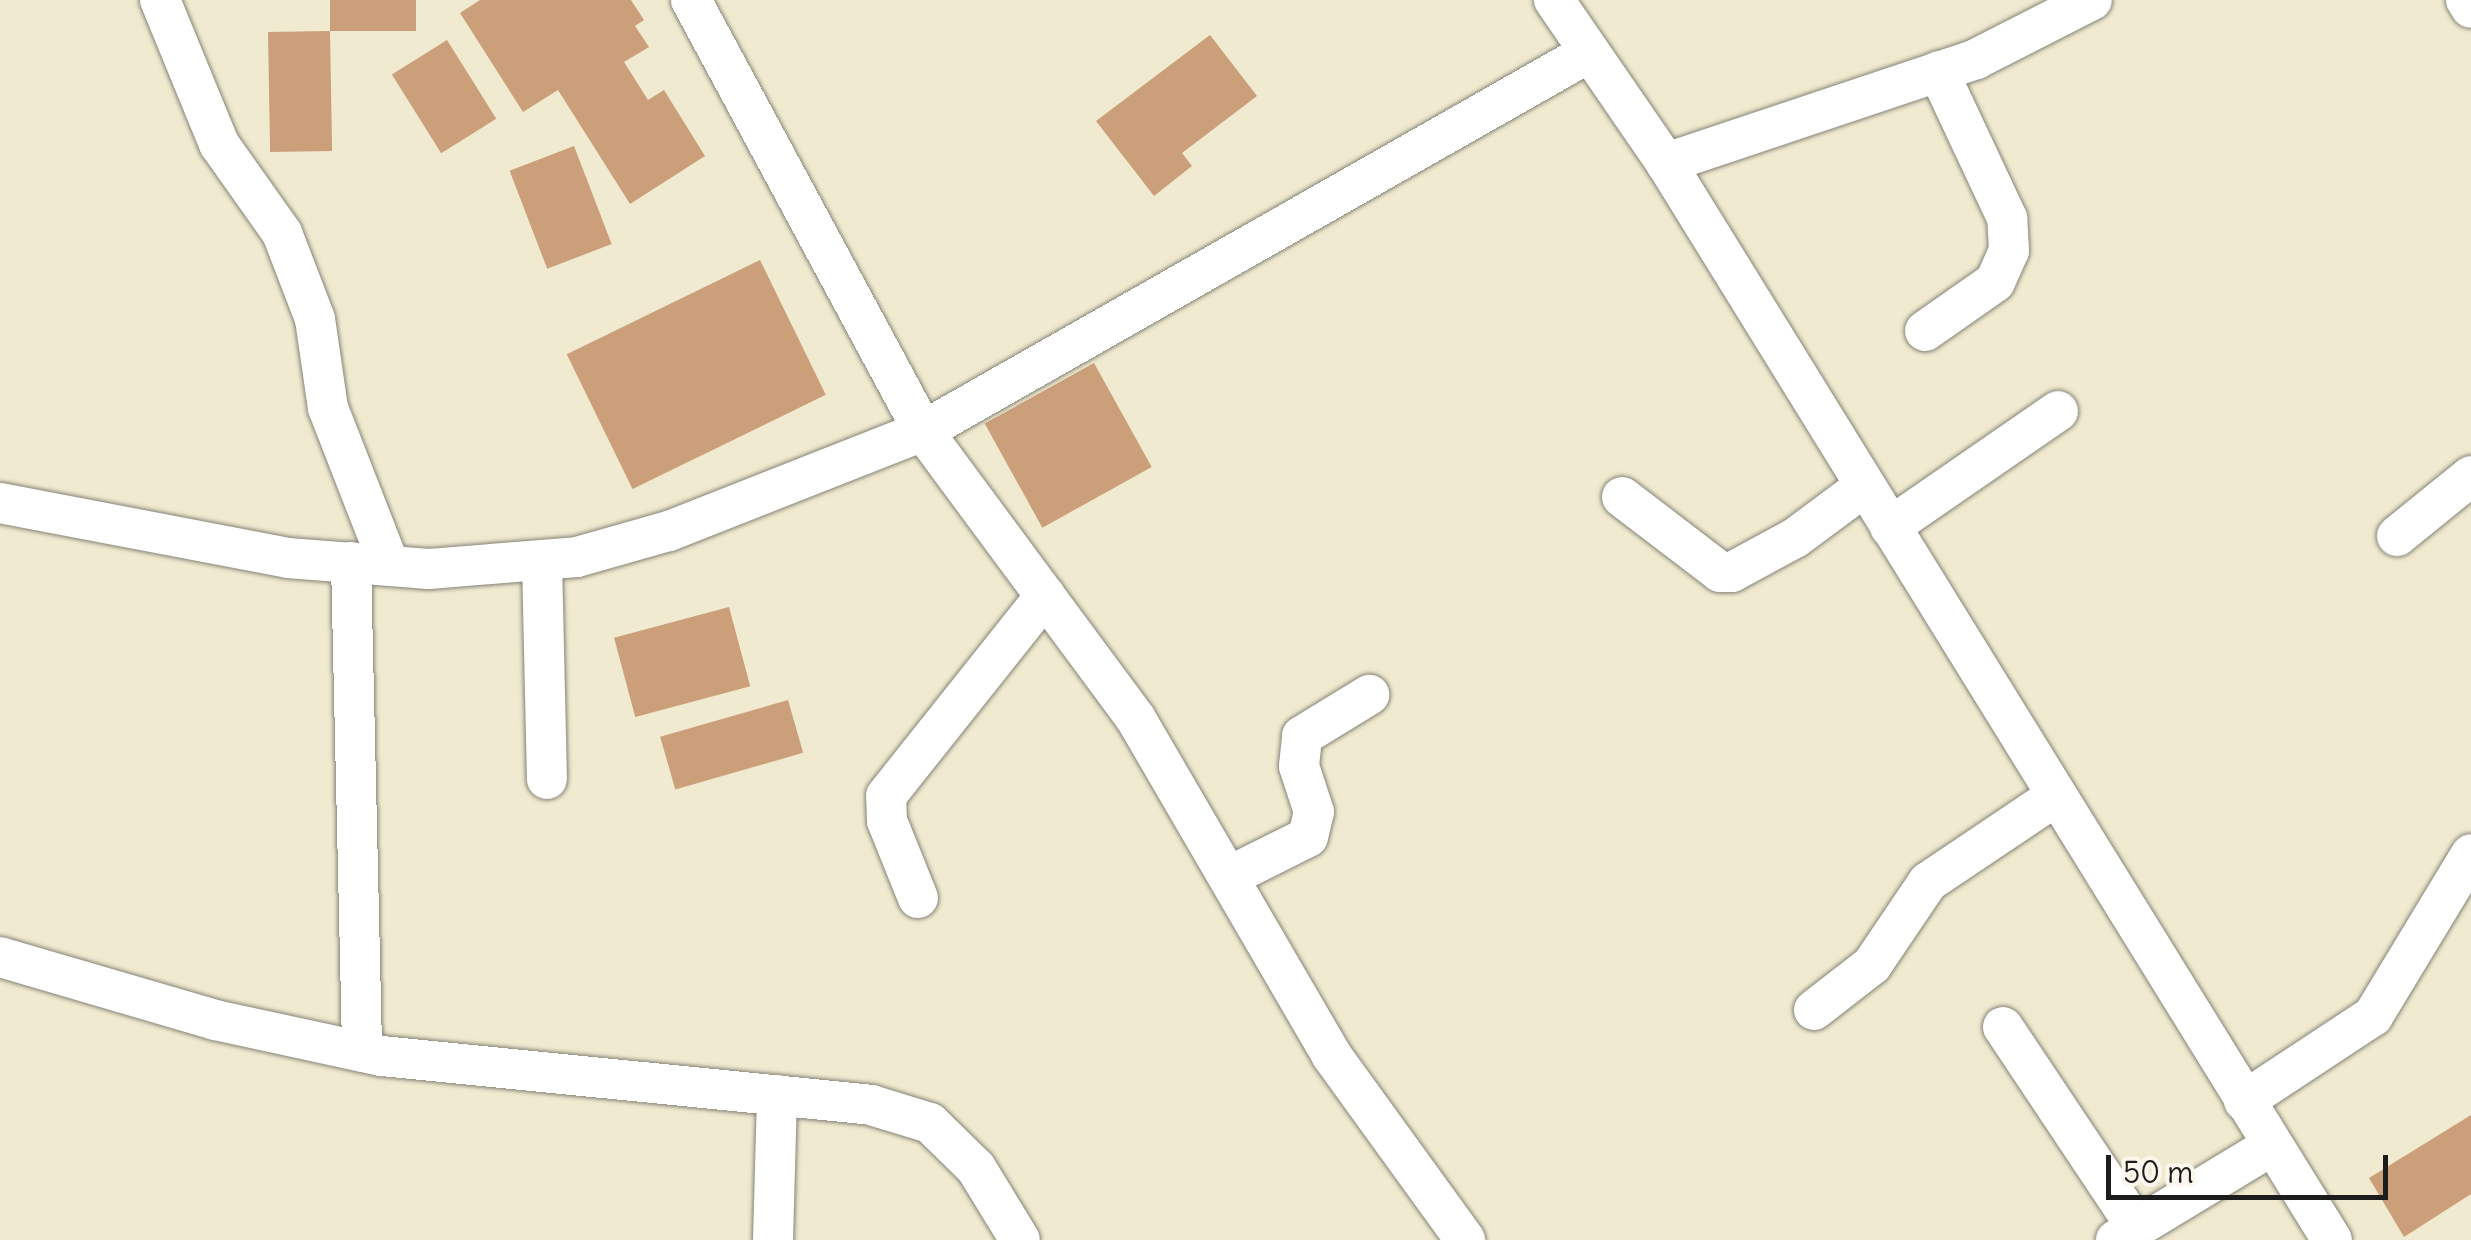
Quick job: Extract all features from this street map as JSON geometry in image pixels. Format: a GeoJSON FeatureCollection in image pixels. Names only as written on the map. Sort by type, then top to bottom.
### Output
{"type":"FeatureCollection","features":[{"type":"Feature","properties":{"kind":"street"},"geometry":{"type":"LineString","coordinates":[[160,0],[219,144],[282,233],[315,319],[328,408],[369,562],[362,1052]]}},
{"type":"Feature","properties":{"kind":"street"},"geometry":{"type":"LineString","coordinates":[[1554,0],[1666,163],[2332,1240]]}},
{"type":"Feature","properties":{"kind":"street"},"geometry":{"type":"LineString","coordinates":[[1666,163],[1938,71],[2092,0]]}},
{"type":"Feature","properties":{"kind":"street"},"geometry":{"type":"LineString","coordinates":[[2466,0],[2471,8]]}},
{"type":"Feature","properties":{"kind":"street"},"geometry":{"type":"LineString","coordinates":[[704,4],[923,431],[1136,719],[1380,1130],[1465,1240]]}},
{"type":"Feature","properties":{"kind":"street"},"geometry":{"type":"LineString","coordinates":[[0,503],[165,540],[428,568],[542,561],[669,531],[923,431],[1588,53]]}},
{"type":"Feature","properties":{"kind":"street"},"geometry":{"type":"LineString","coordinates":[[1924,332],[1996,282],[2009,251],[2008,218],[1938,71]]}},
{"type":"Feature","properties":{"kind":"street"},"geometry":{"type":"LineString","coordinates":[[1890,527],[2058,411]]}},
{"type":"Feature","properties":{"kind":"street"},"geometry":{"type":"LineString","coordinates":[[2397,536],[2471,476]]}},
{"type":"Feature","properties":{"kind":"street"},"geometry":{"type":"LineString","coordinates":[[1622,497],[1720,572],[1732,572],[1795,538],[1865,486]]}},
{"type":"Feature","properties":{"kind":"street"},"geometry":{"type":"LineString","coordinates":[[542,561],[547,779]]}},
{"type":"Feature","properties":{"kind":"street"},"geometry":{"type":"LineString","coordinates":[[918,898],[887,822],[886,796],[1045,596]]}},
{"type":"Feature","properties":{"kind":"street"},"geometry":{"type":"LineString","coordinates":[[1230,876],[1308,837],[1314,812],[1299,766],[1302,736],[1369,695]]}},
{"type":"Feature","properties":{"kind":"street"},"geometry":{"type":"LineString","coordinates":[[1814,1010],[1872,965],[1928,882],[2056,796]]}},
{"type":"Feature","properties":{"kind":"street"},"geometry":{"type":"LineString","coordinates":[[2244,1101],[2374,1016],[2471,854]]}},
{"type":"Feature","properties":{"kind":"street"},"geometry":{"type":"LineString","coordinates":[[0,957],[215,1020],[362,1052],[871,1105],[930,1122],[976,1168],[1020,1240]]}},
{"type":"Feature","properties":{"kind":"street"},"geometry":{"type":"LineString","coordinates":[[2002,1028],[2126,1234],[2272,1146]]}},
{"type":"Feature","properties":{"kind":"street"},"geometry":{"type":"LineString","coordinates":[[773,1240],[777,1095]]}},
{"type":"Feature","properties":{"kind":"building"},"geometry":{"type":"Polygon","coordinates":[[[330,0],[416,0],[416,31],[330,31],[330,0]]]}},
{"type":"Feature","properties":{"kind":"building"},"geometry":{"type":"Polygon","coordinates":[[[480,0],[631,0],[644,20],[635,26],[649,47],[624,62],[648,100],[664,90],[705,156],[630,204],[558,90],[523,112],[460,13],[480,0]]]}},
{"type":"Feature","properties":{"kind":"building"},"geometry":{"type":"Polygon","coordinates":[[[330,31],[332,151],[270,152],[268,32],[330,31]]]}},
{"type":"Feature","properties":{"kind":"building"},"geometry":{"type":"Polygon","coordinates":[[[1210,35],[1257,96],[1182,153],[1192,166],[1154,196],[1096,121],[1210,35]]]}},
{"type":"Feature","properties":{"kind":"building"},"geometry":{"type":"Polygon","coordinates":[[[447,40],[496,119],[441,153],[392,74],[447,40]]]}},
{"type":"Feature","properties":{"kind":"building"},"geometry":{"type":"Polygon","coordinates":[[[574,146],[612,244],[547,269],[510,171],[574,146]]]}},
{"type":"Feature","properties":{"kind":"building"},"geometry":{"type":"Polygon","coordinates":[[[760,260],[826,395],[633,489],[567,354],[760,260]]]}},
{"type":"Feature","properties":{"kind":"building"},"geometry":{"type":"Polygon","coordinates":[[[1094,363],[1152,467],[1042,528],[985,424],[1094,363]]]}},
{"type":"Feature","properties":{"kind":"building"},"geometry":{"type":"Polygon","coordinates":[[[729,607],[750,686],[635,717],[614,638],[729,607]]]}},
{"type":"Feature","properties":{"kind":"building"},"geometry":{"type":"Polygon","coordinates":[[[788,700],[803,753],[675,790],[660,737],[788,700]]]}},
{"type":"Feature","properties":{"kind":"building"},"geometry":{"type":"Polygon","coordinates":[[[2471,1115],[2471,1194],[2404,1237],[2369,1178],[2471,1115]]]}}]}
